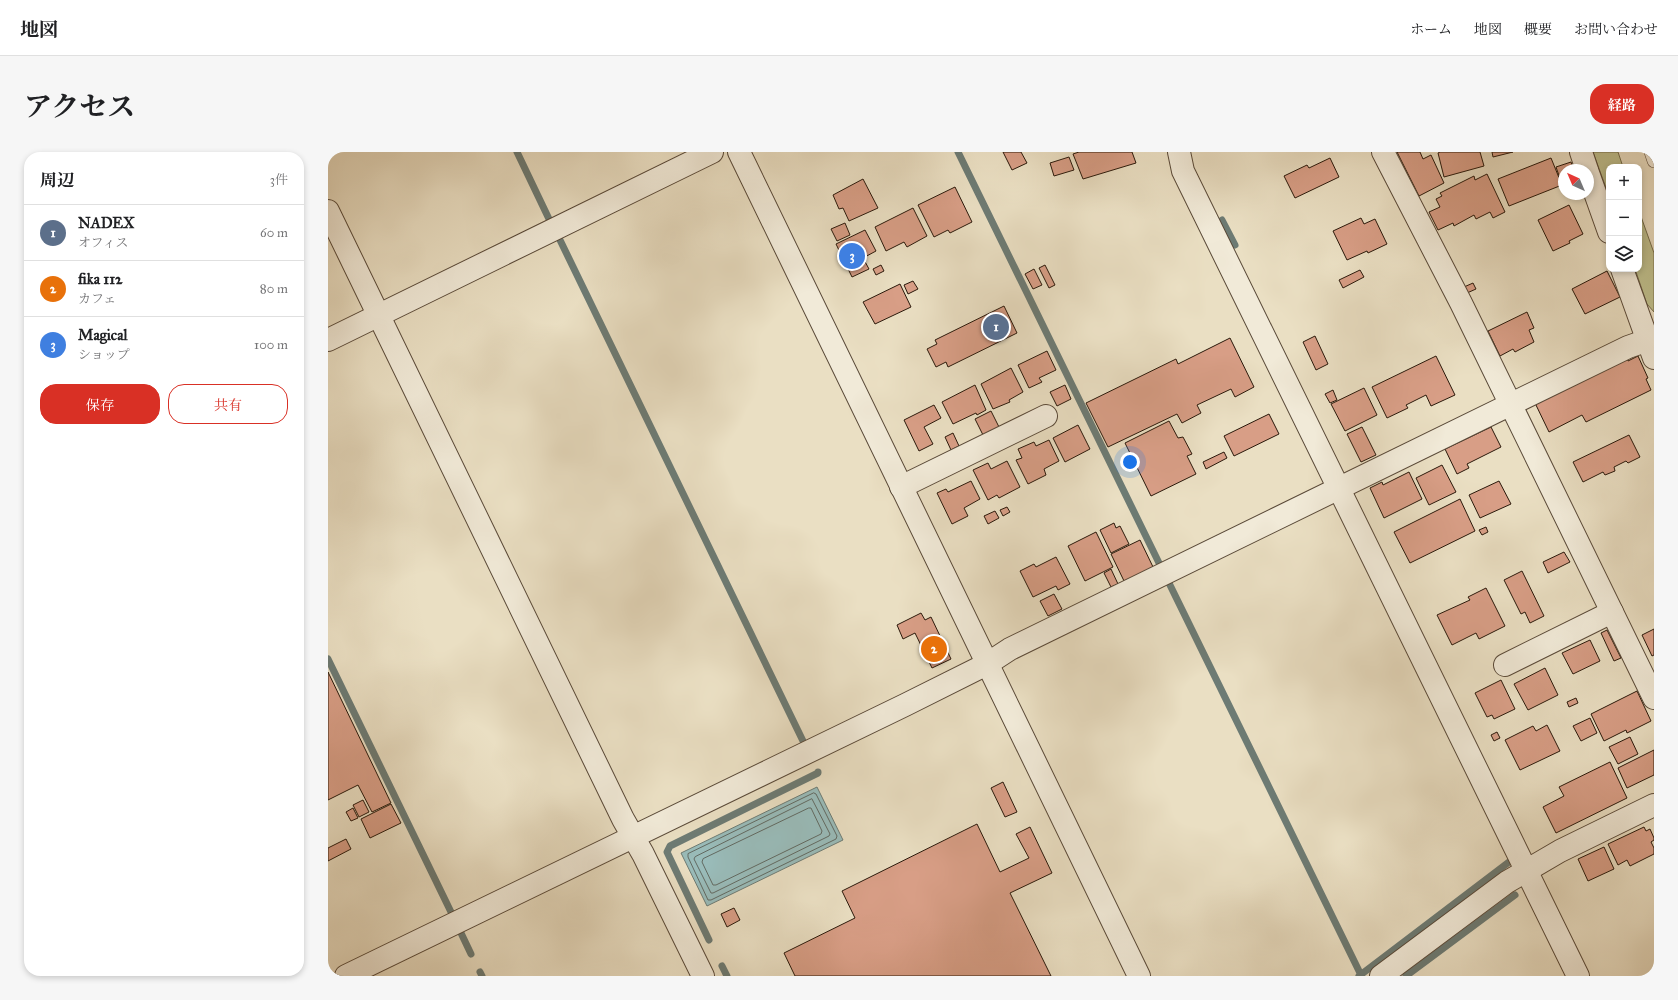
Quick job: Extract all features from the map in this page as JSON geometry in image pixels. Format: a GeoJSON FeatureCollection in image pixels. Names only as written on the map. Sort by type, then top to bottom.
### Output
{"type":"FeatureCollection","features":[{"type":"Feature","properties":{"kind":"street"},"geometry":{"type":"LineString","coordinates":[[328,340],[712,152]]}},
{"type":"Feature","properties":{"kind":"street"},"geometry":{"type":"LineString","coordinates":[[738,152],[1139,976]]}},
{"type":"Feature","properties":{"kind":"street"},"geometry":{"type":"LineString","coordinates":[[1179,152],[1183,171],[1578,976]]}},
{"type":"Feature","properties":{"kind":"street"},"geometry":{"type":"LineString","coordinates":[[1383,152],[1461,303],[1654,698]]}},
{"type":"Feature","properties":{"kind":"street"},"geometry":{"type":"LineString","coordinates":[[1581,152],[1585,164]]}},
{"type":"Feature","properties":{"kind":"street"},"geometry":{"type":"LineString","coordinates":[[1594,188],[1606,223]]}},
{"type":"Feature","properties":{"kind":"street"},"geometry":{"type":"LineString","coordinates":[[328,211],[623,819],[643,854],[703,976]]}},
{"type":"Feature","properties":{"kind":"street"},"geometry":{"type":"LineString","coordinates":[[346,976],[633,836],[663,823],[987,664],[1010,649],[1628,347],[1652,350],[1623,272]]}},
{"type":"Feature","properties":{"kind":"street"},"geometry":{"type":"LineString","coordinates":[[901,487],[1046,416]]}},
{"type":"Feature","properties":{"kind":"street"},"geometry":{"type":"LineString","coordinates":[[1505,665],[1612,612]]}},
{"type":"Feature","properties":{"kind":"street"},"geometry":{"type":"LineString","coordinates":[[1381,976],[1489,894],[1526,870],[1560,851],[1654,805]]}},
{"type":"Feature","properties":{"kind":"lane"},"geometry":{"type":"LineString","coordinates":[[1651,152],[1654,161]]}},
{"type":"Feature","properties":{"kind":"green space"},"geometry":{"type":"Polygon","coordinates":[[[1593,152],[1618,152],[1622,164],[1606,164],[1606,188],[1593,152]]]}},
{"type":"Feature","properties":{"kind":"green space"},"geometry":{"type":"Polygon","coordinates":[[[1642,219],[1654,253],[1654,312],[1647,304],[1636,272],[1642,272],[1642,219]]]}},
{"type":"Feature","properties":{"kind":"water"},"geometry":{"type":"Polygon","coordinates":[[[817,787],[843,840],[707,906],[681,853],[817,787]]]}},
{"type":"Feature","properties":{"kind":"building"},"geometry":{"type":"Polygon","coordinates":[[[1003,152],[1021,152],[1027,163],[1012,170],[1003,152]]]}},
{"type":"Feature","properties":{"kind":"building"},"geometry":{"type":"Polygon","coordinates":[[[1079,152],[1132,152],[1136,163],[1083,179],[1073,154],[1079,152]]]}},
{"type":"Feature","properties":{"kind":"building"},"geometry":{"type":"Polygon","coordinates":[[[1397,152],[1420,152],[1423,159],[1431,155],[1444,183],[1419,196],[1397,152]]]}},
{"type":"Feature","properties":{"kind":"building"},"geometry":{"type":"Polygon","coordinates":[[[1480,152],[1484,166],[1444,177],[1438,153],[1480,152]]]}},
{"type":"Feature","properties":{"kind":"building"},"geometry":{"type":"Polygon","coordinates":[[[1492,152],[1513,152],[1493,157],[1492,152]]]}},
{"type":"Feature","properties":{"kind":"building"},"geometry":{"type":"Polygon","coordinates":[[[1069,157],[1074,170],[1054,176],[1050,163],[1069,157]]]}},
{"type":"Feature","properties":{"kind":"building"},"geometry":{"type":"Polygon","coordinates":[[[1330,158],[1339,177],[1295,198],[1284,176],[1307,165],[1309,168],[1330,158]]]}},
{"type":"Feature","properties":{"kind":"building"},"geometry":{"type":"Polygon","coordinates":[[[1551,158],[1558,175],[1558,187],[1509,206],[1498,179],[1551,158]]]}},
{"type":"Feature","properties":{"kind":"building"},"geometry":{"type":"Polygon","coordinates":[[[1487,174],[1505,212],[1493,218],[1490,212],[1476,219],[1474,215],[1454,226],[1453,223],[1438,230],[1429,212],[1440,207],[1436,199],[1442,196],[1440,193],[1474,176],[1475,180],[1487,174]]]}},
{"type":"Feature","properties":{"kind":"building"},"geometry":{"type":"Polygon","coordinates":[[[863,179],[878,208],[849,221],[843,208],[839,209],[833,195],[863,179]]]}},
{"type":"Feature","properties":{"kind":"building"},"geometry":{"type":"Polygon","coordinates":[[[955,187],[972,222],[950,233],[948,230],[934,237],[918,205],[955,187]]]}},
{"type":"Feature","properties":{"kind":"building"},"geometry":{"type":"Polygon","coordinates":[[[1569,205],[1583,234],[1569,241],[1570,243],[1553,251],[1538,220],[1569,205]]]}},
{"type":"Feature","properties":{"kind":"building"},"geometry":{"type":"Polygon","coordinates":[[[913,208],[927,236],[907,247],[904,242],[886,251],[875,227],[913,208]]]}},
{"type":"Feature","properties":{"kind":"building"},"geometry":{"type":"Polygon","coordinates":[[[1361,218],[1364,224],[1375,219],[1387,244],[1368,253],[1367,251],[1347,260],[1333,231],[1361,218]]]}},
{"type":"Feature","properties":{"kind":"building"},"geometry":{"type":"Polygon","coordinates":[[[845,223],[850,235],[837,241],[831,229],[845,223]]]}},
{"type":"Feature","properties":{"kind":"building"},"geometry":{"type":"Polygon","coordinates":[[[865,230],[876,251],[863,258],[869,269],[852,277],[836,244],[865,230]]]}},
{"type":"Feature","properties":{"kind":"building"},"geometry":{"type":"Polygon","coordinates":[[[881,265],[884,271],[876,275],[873,269],[881,265]]]}},
{"type":"Feature","properties":{"kind":"building"},"geometry":{"type":"Polygon","coordinates":[[[1045,265],[1055,285],[1049,288],[1039,268],[1045,265]]]}},
{"type":"Feature","properties":{"kind":"building"},"geometry":{"type":"Polygon","coordinates":[[[1034,269],[1042,285],[1033,289],[1025,274],[1034,269]]]}},
{"type":"Feature","properties":{"kind":"building"},"geometry":{"type":"Polygon","coordinates":[[[1360,270],[1364,277],[1343,288],[1339,280],[1360,270]]]}},
{"type":"Feature","properties":{"kind":"building"},"geometry":{"type":"Polygon","coordinates":[[[1606,272],[1620,297],[1585,314],[1572,289],[1606,272]]]}},
{"type":"Feature","properties":{"kind":"building"},"geometry":{"type":"Polygon","coordinates":[[[913,281],[918,289],[908,294],[904,285],[913,281]]]}},
{"type":"Feature","properties":{"kind":"building"},"geometry":{"type":"Polygon","coordinates":[[[1473,283],[1476,289],[1467,293],[1464,287],[1473,283]]]}},
{"type":"Feature","properties":{"kind":"building"},"geometry":{"type":"Polygon","coordinates":[[[900,284],[911,307],[875,324],[863,302],[900,284]]]}},
{"type":"Feature","properties":{"kind":"building"},"geometry":{"type":"Polygon","coordinates":[[[1004,306],[1017,333],[948,367],[946,362],[936,367],[927,349],[937,344],[935,340],[1004,306]]]}},
{"type":"Feature","properties":{"kind":"building"},"geometry":{"type":"Polygon","coordinates":[[[1527,312],[1534,328],[1529,330],[1534,342],[1515,352],[1513,349],[1500,356],[1488,331],[1527,312]]]}},
{"type":"Feature","properties":{"kind":"building"},"geometry":{"type":"Polygon","coordinates":[[[1315,336],[1328,364],[1316,370],[1303,342],[1315,336]]]}},
{"type":"Feature","properties":{"kind":"building"},"geometry":{"type":"Polygon","coordinates":[[[1230,338],[1254,387],[1235,397],[1231,389],[1197,405],[1201,413],[1182,423],[1177,414],[1108,447],[1086,403],[1176,359],[1178,364],[1230,338]]]}},
{"type":"Feature","properties":{"kind":"building"},"geometry":{"type":"Polygon","coordinates":[[[1047,351],[1056,370],[1039,378],[1042,382],[1029,388],[1018,365],[1047,351]]]}},
{"type":"Feature","properties":{"kind":"building"},"geometry":{"type":"Polygon","coordinates":[[[1436,356],[1455,395],[1431,406],[1426,395],[1406,405],[1408,408],[1387,418],[1372,387],[1436,356]]]}},
{"type":"Feature","properties":{"kind":"building"},"geometry":{"type":"Polygon","coordinates":[[[1638,356],[1648,378],[1646,379],[1651,390],[1586,422],[1582,415],[1549,432],[1535,403],[1627,358],[1628,361],[1638,356]]]}},
{"type":"Feature","properties":{"kind":"building"},"geometry":{"type":"Polygon","coordinates":[[[1011,368],[1023,392],[1009,400],[1010,402],[993,409],[981,384],[1011,368]]]}},
{"type":"Feature","properties":{"kind":"building"},"geometry":{"type":"Polygon","coordinates":[[[975,385],[986,410],[953,424],[942,402],[975,385]]]}},
{"type":"Feature","properties":{"kind":"building"},"geometry":{"type":"Polygon","coordinates":[[[1065,385],[1071,399],[1057,406],[1050,392],[1065,385]]]}},
{"type":"Feature","properties":{"kind":"building"},"geometry":{"type":"Polygon","coordinates":[[[1364,388],[1377,415],[1345,431],[1331,404],[1364,388]]]}},
{"type":"Feature","properties":{"kind":"building"},"geometry":{"type":"Polygon","coordinates":[[[1333,390],[1337,400],[1330,403],[1325,394],[1333,390]]]}},
{"type":"Feature","properties":{"kind":"building"},"geometry":{"type":"Polygon","coordinates":[[[934,405],[941,418],[924,427],[933,444],[919,451],[904,420],[934,405]]]}},
{"type":"Feature","properties":{"kind":"building"},"geometry":{"type":"Polygon","coordinates":[[[991,411],[999,427],[983,435],[975,419],[991,411]]]}},
{"type":"Feature","properties":{"kind":"building"},"geometry":{"type":"Polygon","coordinates":[[[1269,414],[1279,434],[1234,456],[1224,436],[1269,414]]]}},
{"type":"Feature","properties":{"kind":"building"},"geometry":{"type":"Polygon","coordinates":[[[1169,421],[1178,438],[1183,437],[1192,454],[1187,456],[1196,474],[1151,496],[1125,443],[1169,421]]]}},
{"type":"Feature","properties":{"kind":"building"},"geometry":{"type":"Polygon","coordinates":[[[1078,425],[1090,449],[1065,462],[1053,438],[1078,425]]]}},
{"type":"Feature","properties":{"kind":"building"},"geometry":{"type":"Polygon","coordinates":[[[1362,427],[1376,455],[1361,462],[1347,434],[1362,427]]]}},
{"type":"Feature","properties":{"kind":"building"},"geometry":{"type":"Polygon","coordinates":[[[1491,427],[1501,447],[1467,464],[1469,468],[1457,474],[1445,449],[1491,427]]]}},
{"type":"Feature","properties":{"kind":"building"},"geometry":{"type":"Polygon","coordinates":[[[953,433],[959,446],[951,450],[945,437],[953,433]]]}},
{"type":"Feature","properties":{"kind":"building"},"geometry":{"type":"Polygon","coordinates":[[[1629,435],[1640,457],[1628,463],[1626,461],[1614,467],[1615,471],[1605,475],[1603,472],[1583,482],[1573,462],[1629,435]]]}},
{"type":"Feature","properties":{"kind":"building"},"geometry":{"type":"Polygon","coordinates":[[[1049,440],[1059,461],[1044,469],[1046,475],[1028,484],[1016,460],[1022,458],[1018,449],[1034,442],[1036,446],[1049,440]]]}},
{"type":"Feature","properties":{"kind":"building"},"geometry":{"type":"Polygon","coordinates":[[[1224,452],[1227,458],[1206,469],[1203,462],[1224,452]]]}},
{"type":"Feature","properties":{"kind":"building"},"geometry":{"type":"Polygon","coordinates":[[[1007,461],[1020,487],[999,498],[997,495],[988,500],[973,470],[988,463],[991,469],[1007,461]]]}},
{"type":"Feature","properties":{"kind":"building"},"geometry":{"type":"Polygon","coordinates":[[[1442,465],[1456,492],[1429,505],[1416,478],[1442,465]]]}},
{"type":"Feature","properties":{"kind":"building"},"geometry":{"type":"Polygon","coordinates":[[[1409,472],[1422,499],[1384,518],[1370,488],[1382,482],[1383,485],[1409,472]]]}},
{"type":"Feature","properties":{"kind":"building"},"geometry":{"type":"Polygon","coordinates":[[[971,481],[980,499],[964,508],[968,516],[952,524],[937,493],[946,489],[948,492],[971,481]]]}},
{"type":"Feature","properties":{"kind":"building"},"geometry":{"type":"Polygon","coordinates":[[[1499,481],[1511,504],[1480,518],[1469,495],[1499,481]]]}},
{"type":"Feature","properties":{"kind":"building"},"geometry":{"type":"Polygon","coordinates":[[[1460,499],[1475,531],[1410,563],[1394,532],[1460,499]]]}},
{"type":"Feature","properties":{"kind":"building"},"geometry":{"type":"Polygon","coordinates":[[[1007,507],[1010,512],[1003,516],[1000,510],[1007,507]]]}},
{"type":"Feature","properties":{"kind":"building"},"geometry":{"type":"Polygon","coordinates":[[[995,511],[999,518],[988,524],[984,516],[995,511]]]}},
{"type":"Feature","properties":{"kind":"building"},"geometry":{"type":"Polygon","coordinates":[[[1114,523],[1116,528],[1120,526],[1129,544],[1111,553],[1100,530],[1114,523]]]}},
{"type":"Feature","properties":{"kind":"building"},"geometry":{"type":"Polygon","coordinates":[[[1486,527],[1488,532],[1482,535],[1479,530],[1486,527]]]}},
{"type":"Feature","properties":{"kind":"building"},"geometry":{"type":"Polygon","coordinates":[[[1096,532],[1113,567],[1085,581],[1068,546],[1096,532]]]}},
{"type":"Feature","properties":{"kind":"building"},"geometry":{"type":"Polygon","coordinates":[[[1140,540],[1154,569],[1125,583],[1111,554],[1140,540]]]}},
{"type":"Feature","properties":{"kind":"building"},"geometry":{"type":"Polygon","coordinates":[[[1564,552],[1570,562],[1548,573],[1543,562],[1564,552]]]}},
{"type":"Feature","properties":{"kind":"building"},"geometry":{"type":"Polygon","coordinates":[[[1056,557],[1070,584],[1058,590],[1056,586],[1033,597],[1020,571],[1034,564],[1036,567],[1056,557]]]}},
{"type":"Feature","properties":{"kind":"building"},"geometry":{"type":"Polygon","coordinates":[[[1111,569],[1118,584],[1111,587],[1104,573],[1111,569]]]}},
{"type":"Feature","properties":{"kind":"building"},"geometry":{"type":"Polygon","coordinates":[[[1522,571],[1544,616],[1530,623],[1525,612],[1521,614],[1504,580],[1522,571]]]}},
{"type":"Feature","properties":{"kind":"building"},"geometry":{"type":"Polygon","coordinates":[[[1486,588],[1505,626],[1479,639],[1476,633],[1452,645],[1437,615],[1470,600],[1468,597],[1486,588]]]}},
{"type":"Feature","properties":{"kind":"building"},"geometry":{"type":"Polygon","coordinates":[[[1054,594],[1062,609],[1048,616],[1040,601],[1054,594]]]}},
{"type":"Feature","properties":{"kind":"building"},"geometry":{"type":"Polygon","coordinates":[[[921,613],[925,620],[931,617],[951,659],[932,668],[915,633],[903,639],[897,625],[921,613]]]}},
{"type":"Feature","properties":{"kind":"building"},"geometry":{"type":"Polygon","coordinates":[[[1654,629],[1654,655],[1652,656],[1642,635],[1654,629]]]}},
{"type":"Feature","properties":{"kind":"building"},"geometry":{"type":"Polygon","coordinates":[[[1607,630],[1621,658],[1614,661],[1601,633],[1607,630]]]}},
{"type":"Feature","properties":{"kind":"building"},"geometry":{"type":"Polygon","coordinates":[[[1590,640],[1600,661],[1573,674],[1562,653],[1590,640]]]}},
{"type":"Feature","properties":{"kind":"building"},"geometry":{"type":"Polygon","coordinates":[[[1545,668],[1558,695],[1528,710],[1514,684],[1545,668]]]}},
{"type":"Feature","properties":{"kind":"building"},"geometry":{"type":"Polygon","coordinates":[[[328,672],[391,803],[372,812],[358,785],[328,800],[328,672]]]}},
{"type":"Feature","properties":{"kind":"building"},"geometry":{"type":"Polygon","coordinates":[[[1501,680],[1515,709],[1494,719],[1492,715],[1487,717],[1475,693],[1501,680]]]}},
{"type":"Feature","properties":{"kind":"building"},"geometry":{"type":"Polygon","coordinates":[[[1637,691],[1651,721],[1627,733],[1626,730],[1604,741],[1591,714],[1637,691]]]}},
{"type":"Feature","properties":{"kind":"building"},"geometry":{"type":"Polygon","coordinates":[[[1576,698],[1578,703],[1569,707],[1567,702],[1576,698]]]}},
{"type":"Feature","properties":{"kind":"building"},"geometry":{"type":"Polygon","coordinates":[[[1590,718],[1597,733],[1581,741],[1573,726],[1590,718]]]}},
{"type":"Feature","properties":{"kind":"building"},"geometry":{"type":"Polygon","coordinates":[[[1547,725],[1560,751],[1520,770],[1505,740],[1533,726],[1536,731],[1547,725]]]}},
{"type":"Feature","properties":{"kind":"building"},"geometry":{"type":"Polygon","coordinates":[[[1497,732],[1500,738],[1494,741],[1491,735],[1497,732]]]}},
{"type":"Feature","properties":{"kind":"building"},"geometry":{"type":"Polygon","coordinates":[[[1630,737],[1638,754],[1618,764],[1609,747],[1630,737]]]}},
{"type":"Feature","properties":{"kind":"building"},"geometry":{"type":"Polygon","coordinates":[[[1654,750],[1654,775],[1627,788],[1618,768],[1654,750]]]}},
{"type":"Feature","properties":{"kind":"building"},"geometry":{"type":"Polygon","coordinates":[[[1610,762],[1627,798],[1556,833],[1543,807],[1564,796],[1559,787],[1610,762]]]}},
{"type":"Feature","properties":{"kind":"building"},"geometry":{"type":"Polygon","coordinates":[[[1003,782],[1017,812],[1005,817],[991,788],[1003,782]]]}},
{"type":"Feature","properties":{"kind":"building"},"geometry":{"type":"Polygon","coordinates":[[[363,800],[369,812],[359,817],[353,805],[363,800]]]}},
{"type":"Feature","properties":{"kind":"building"},"geometry":{"type":"Polygon","coordinates":[[[391,804],[401,823],[370,838],[361,819],[391,804]]]}},
{"type":"Feature","properties":{"kind":"building"},"geometry":{"type":"Polygon","coordinates":[[[353,808],[358,818],[351,821],[346,812],[353,808]]]}},
{"type":"Feature","properties":{"kind":"building"},"geometry":{"type":"Polygon","coordinates":[[[977,824],[1000,872],[1029,858],[1016,834],[1030,827],[1052,873],[1010,893],[1051,976],[795,976],[784,953],[855,918],[842,891],[977,824]]]}},
{"type":"Feature","properties":{"kind":"building"},"geometry":{"type":"Polygon","coordinates":[[[1644,827],[1646,831],[1650,829],[1654,838],[1651,842],[1654,848],[1654,854],[1630,866],[1627,860],[1618,865],[1608,844],[1644,827]]]}},
{"type":"Feature","properties":{"kind":"building"},"geometry":{"type":"Polygon","coordinates":[[[346,839],[351,849],[328,861],[328,848],[346,839]]]}},
{"type":"Feature","properties":{"kind":"building"},"geometry":{"type":"Polygon","coordinates":[[[1604,847],[1614,869],[1588,881],[1578,859],[1604,847]]]}},
{"type":"Feature","properties":{"kind":"building"},"geometry":{"type":"Polygon","coordinates":[[[734,908],[740,920],[727,927],[721,914],[734,908]]]}},
{"type":"Feature","properties":{"kind":"waterway"},"geometry":{"type":"LineString","coordinates":[[517,152],[549,219]]}},
{"type":"Feature","properties":{"kind":"waterway"},"geometry":{"type":"LineString","coordinates":[[958,152],[1160,565]]}},
{"type":"Feature","properties":{"kind":"waterway"},"geometry":{"type":"LineString","coordinates":[[1222,220],[1235,245]]}},
{"type":"Feature","properties":{"kind":"waterway"},"geometry":{"type":"LineString","coordinates":[[560,240],[803,741]]}},
{"type":"Feature","properties":{"kind":"waterway"},"geometry":{"type":"LineString","coordinates":[[1169,583],[1361,975]]}},
{"type":"Feature","properties":{"kind":"waterway"},"geometry":{"type":"LineString","coordinates":[[328,659],[451,912]]}},
{"type":"Feature","properties":{"kind":"waterway"},"geometry":{"type":"LineString","coordinates":[[709,940],[667,852],[670,846],[818,772]]}},
{"type":"Feature","properties":{"kind":"waterway"},"geometry":{"type":"LineString","coordinates":[[1359,976],[1509,862]]}},
{"type":"Feature","properties":{"kind":"waterway"},"geometry":{"type":"LineString","coordinates":[[1406,976],[1515,895]]}},
{"type":"Feature","properties":{"kind":"waterway"},"geometry":{"type":"LineString","coordinates":[[461,933],[471,954]]}},
{"type":"Feature","properties":{"kind":"waterway"},"geometry":{"type":"LineString","coordinates":[[722,966],[727,976]]}},
{"type":"Feature","properties":{"kind":"waterway"},"geometry":{"type":"LineString","coordinates":[[480,972],[482,976]]}},
{"type":"Feature","properties":{"kind":"place","name":"Magical"},"geometry":{"type":"Point","coordinates":[852,256]}},
{"type":"Feature","properties":{"kind":"place","name":"NADEX"},"geometry":{"type":"Point","coordinates":[996,327]}},
{"type":"Feature","properties":{"kind":"place","name":"fika 112"},"geometry":{"type":"Point","coordinates":[934,649]}}]}
